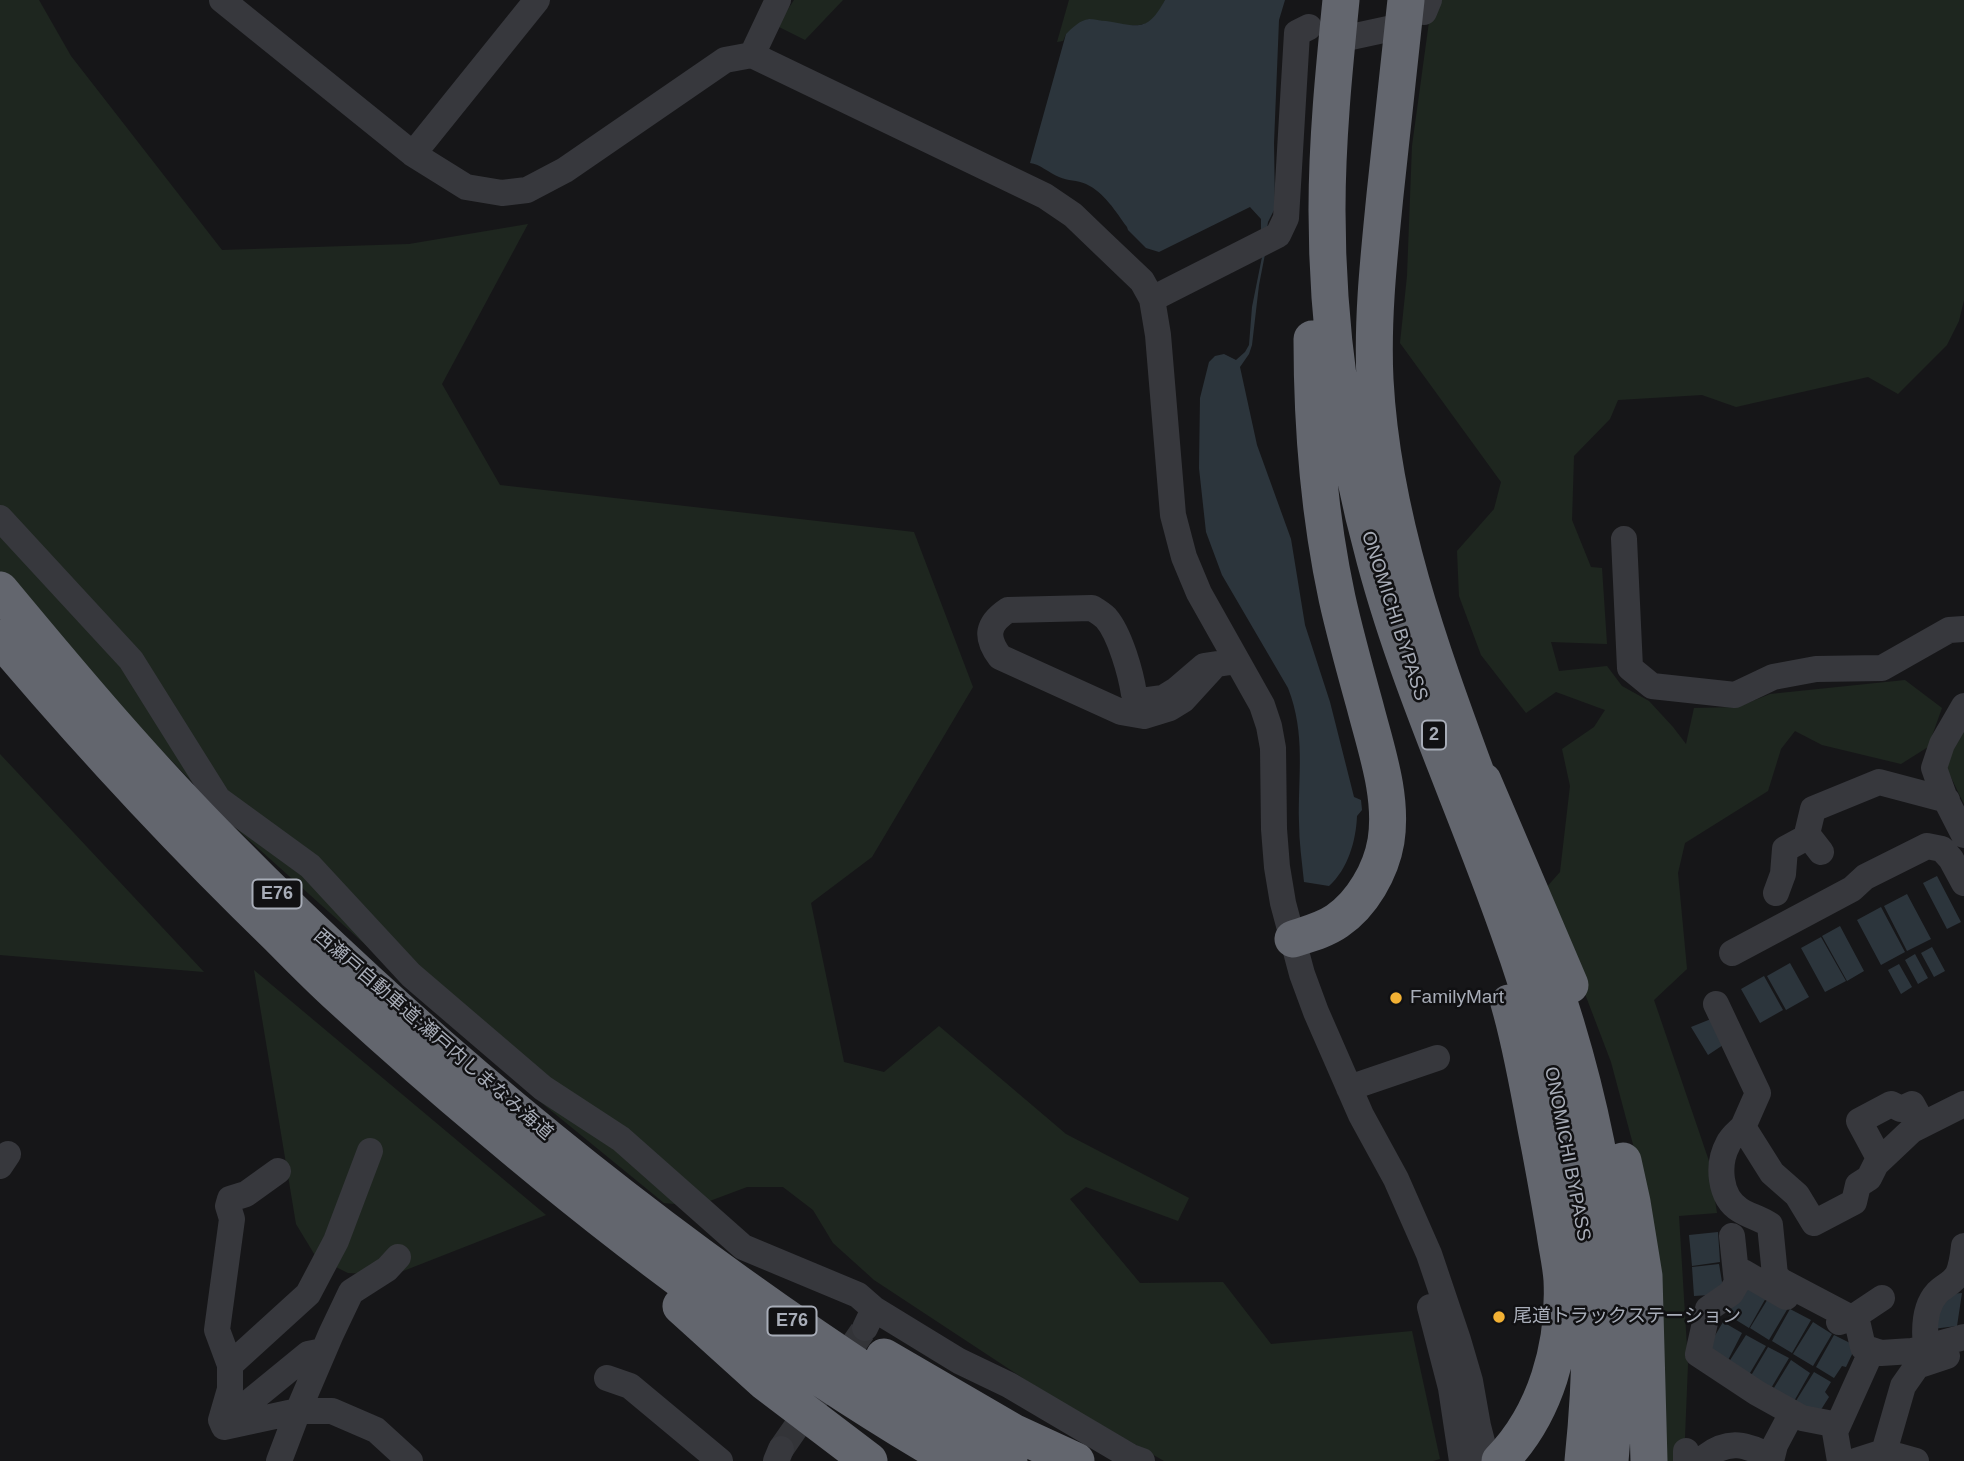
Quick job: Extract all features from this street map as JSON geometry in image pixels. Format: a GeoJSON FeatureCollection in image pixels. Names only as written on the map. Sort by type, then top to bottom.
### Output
{"type":"FeatureCollection","features":[{"type":"Feature","properties":{"kind":"highway"},"geometry":{"type":"LineString","coordinates":[[1293,939],[1337,921],[1354,906],[1367,890],[1378,867],[1389,821],[1387,797],[1337,596],[1316,438],[1311,274],[1320,129],[1334,0]]}},
{"type":"Feature","properties":{"kind":"highway","name":"ONOMICHI BYPASS"},"geometry":{"type":"LineString","coordinates":[[1341,0],[1330,127],[1327,208],[1334,357],[1345,426],[1359,498],[1376,564],[1422,704],[1508,928],[1533,1002],[1558,1092],[1581,1212],[1589,1285],[1591,1353],[1583,1461]]}},
{"type":"Feature","properties":{"kind":"highway","name":"ONOMICHI BYPASS"},"geometry":{"type":"LineString","coordinates":[[1412,10],[1379,255],[1374,313],[1375,379],[1381,443],[1392,507],[1410,581],[1432,652],[1533,926],[1580,1070],[1607,1202],[1614,1278],[1617,1359],[1611,1461]]}},
{"type":"Feature","properties":{"kind":"highway"},"geometry":{"type":"LineString","coordinates":[[1334,357],[1338,431],[1359,555],[1376,612],[1463,851],[1513,1016],[1546,1178],[1562,1278],[1562,1315],[1550,1377],[1527,1426],[1512,1449],[1500,1461]]}},
{"type":"Feature","properties":{"kind":"highway","name":"西瀬戸自動車道;瀬戸内しまなみ海道"},"geometry":{"type":"LineString","coordinates":[[0,590],[95,704],[227,846],[367,981],[485,1084],[575,1179]]}},
{"type":"Feature","properties":{"kind":"highway","name":"西瀬戸自動車道;瀬戸内しまなみ海道"},"geometry":{"type":"LineString","coordinates":[[0,638],[72,723],[216,875],[345,1002],[575,1179]]}},
{"type":"Feature","properties":{"kind":"highway"},"geometry":{"type":"LineString","coordinates":[[1457,722],[1578,1003],[1610,1101],[1632,1202],[1644,1276],[1649,1461]]}},
{"type":"Feature","properties":{"kind":"highway"},"geometry":{"type":"LineString","coordinates":[[575,1179],[696,1321],[765,1382],[869,1461]]}},
{"type":"Feature","properties":{"kind":"highway"},"geometry":{"type":"LineString","coordinates":[[575,1179],[1013,1432],[1076,1461]]}},
{"type":"Feature","properties":{"kind":"highway","name":"E76"},"geometry":{"type":"LineString","coordinates":[[575,1179],[735,1321],[879,1416],[954,1461]]}},
{"type":"Feature","properties":{"kind":"highway","name":"E76"},"geometry":{"type":"LineString","coordinates":[[575,1179],[744,1289],[899,1395],[1009,1461]]}},
{"type":"Feature","properties":{"kind":"street"},"geometry":{"type":"LineString","coordinates":[[222,0],[413,154],[466,187],[502,193],[527,190],[565,170],[725,60],[752,55],[1045,196],[1073,215],[1142,281],[1152,299],[1158,335],[1174,515],[1184,557],[1226,663],[1262,705],[1269,726],[1273,748],[1277,867],[1283,903],[1302,974],[1361,1115],[1429,1306],[1451,1388],[1460,1461]]}},
{"type":"Feature","properties":{"kind":"street"},"geometry":{"type":"LineString","coordinates":[[413,154],[537,0]]}},
{"type":"Feature","properties":{"kind":"street"},"geometry":{"type":"LineString","coordinates":[[752,55],[778,0]]}},
{"type":"Feature","properties":{"kind":"street"},"geometry":{"type":"LineString","coordinates":[[1352,37],[1412,10]]}},
{"type":"Feature","properties":{"kind":"street"},"geometry":{"type":"LineString","coordinates":[[1152,299],[1278,235],[1286,218],[1297,33],[1310,27]]}},
{"type":"Feature","properties":{"kind":"street"},"geometry":{"type":"LineString","coordinates":[[0,518],[131,660],[218,800],[310,866],[411,975],[543,1088],[621,1139],[743,1247],[858,1295],[869,1319],[1010,1385],[1142,1461]]}},
{"type":"Feature","properties":{"kind":"street"},"geometry":{"type":"LineString","coordinates":[[1624,539],[1630,668],[1652,686],[1735,695],[1773,677],[1816,668],[1882,668],[1949,629],[1964,629]]}},
{"type":"Feature","properties":{"kind":"street"},"geometry":{"type":"LineString","coordinates":[[1124,702],[1000,657],[992,646],[989,632],[997,617],[1008,610],[1092,608],[1104,615],[1112,625],[1130,673],[1124,702],[1121,712],[1144,716],[1170,708],[1226,663]]}},
{"type":"Feature","properties":{"kind":"street"},"geometry":{"type":"LineString","coordinates":[[1964,706],[1942,744],[1934,768],[1964,835]]}},
{"type":"Feature","properties":{"kind":"street"},"geometry":{"type":"LineString","coordinates":[[1776,893],[1783,874],[1785,849],[1815,844],[1807,834],[1813,809],[1879,782],[1947,800]]}},
{"type":"Feature","properties":{"kind":"street"},"geometry":{"type":"LineString","coordinates":[[1732,953],[1852,889],[1865,877],[1927,846],[1942,849],[1951,859],[1964,883]]}},
{"type":"Feature","properties":{"kind":"street"},"geometry":{"type":"LineString","coordinates":[[1716,1004],[1758,1093],[1743,1127],[1729,1142],[1721,1161],[1722,1182],[1727,1198],[1739,1209],[1770,1225],[1774,1275],[1857,1321],[1863,1347],[1876,1352],[1919,1349],[1964,1337]]}},
{"type":"Feature","properties":{"kind":"street"},"geometry":{"type":"LineString","coordinates":[[1349,1088],[1437,1058]]}},
{"type":"Feature","properties":{"kind":"street"},"geometry":{"type":"LineString","coordinates":[[1880,1160],[1859,1121],[1891,1104],[1901,1110],[1912,1104],[1923,1124]]}},
{"type":"Feature","properties":{"kind":"street"},"geometry":{"type":"LineString","coordinates":[[1743,1127],[1772,1173],[1797,1195],[1814,1223],[1854,1202],[1858,1185],[1869,1178],[1880,1160],[1912,1130],[1964,1104]]}},
{"type":"Feature","properties":{"kind":"street"},"geometry":{"type":"LineString","coordinates":[[1361,1115],[1396,1179],[1429,1254],[1470,1381],[1488,1461]]}},
{"type":"Feature","properties":{"kind":"street"},"geometry":{"type":"LineString","coordinates":[[230,1365],[307,1294],[336,1241],[370,1151]]}},
{"type":"Feature","properties":{"kind":"street"},"geometry":{"type":"LineString","coordinates":[[278,1171],[246,1194],[230,1199],[228,1206],[232,1219],[217,1330],[230,1365],[230,1389],[222,1420],[224,1427],[298,1411],[332,1412],[376,1430],[410,1461]]}},
{"type":"Feature","properties":{"kind":"street"},"geometry":{"type":"LineString","coordinates":[[1732,1237],[1737,1283]]}},
{"type":"Feature","properties":{"kind":"street"},"geometry":{"type":"LineString","coordinates":[[1919,1349],[1929,1308],[1937,1292],[1947,1287],[1957,1276],[1962,1264],[1964,1246]]}},
{"type":"Feature","properties":{"kind":"street"},"geometry":{"type":"LineString","coordinates":[[279,1461],[323,1351],[351,1292],[387,1269],[398,1256]]}},
{"type":"Feature","properties":{"kind":"street"},"geometry":{"type":"LineString","coordinates":[[1780,1440],[1757,1393],[1698,1353],[1709,1309],[1731,1293],[1744,1272],[1838,1323],[1852,1318],[1882,1298]]}},
{"type":"Feature","properties":{"kind":"street"},"geometry":{"type":"LineString","coordinates":[[1884,1452],[1903,1386],[1917,1366],[1964,1350]]}},
{"type":"Feature","properties":{"kind":"street"},"geometry":{"type":"LineString","coordinates":[[225,1407],[242,1408],[308,1354],[323,1351]]}},
{"type":"Feature","properties":{"kind":"street"},"geometry":{"type":"LineString","coordinates":[[1841,1446],[1876,1352]]}},
{"type":"Feature","properties":{"kind":"street"},"geometry":{"type":"LineString","coordinates":[[607,1378],[630,1387],[720,1461]]}},
{"type":"Feature","properties":{"kind":"street"},"geometry":{"type":"LineString","coordinates":[[1693,1458],[1705,1457],[1718,1447],[1746,1446],[1780,1440],[1802,1418],[1841,1446],[1884,1452],[1916,1461]]}},
{"type":"Feature","properties":{"kind":"shaded area"},"geometry":{"type":"Polygon","coordinates":[[[0,0],[39,0],[71,56],[222,250],[409,244],[528,224],[442,384],[500,485],[914,532],[973,687],[872,857],[811,903],[844,1062],[884,1072],[939,1026],[1066,1134],[1189,1198],[1178,1221],[1086,1187],[1070,1199],[1140,1283],[1223,1282],[1271,1344],[1412,1331],[1440,1459],[1164,1461],[1044,1392],[874,1280],[833,1243],[813,1210],[783,1187],[747,1187],[707,1202],[685,1205],[664,1203],[538,1100],[240,832],[45,629],[0,572],[0,0]]]}},
{"type":"Feature","properties":{"kind":"shaded area"},"geometry":{"type":"Polygon","coordinates":[[[794,0],[843,0],[805,40],[777,26],[794,0]]]}},
{"type":"Feature","properties":{"kind":"shaded area"},"geometry":{"type":"Polygon","coordinates":[[[1069,0],[1165,0],[1156,17],[1148,23],[1132,25],[1088,19],[1066,34],[1063,41],[1057,42],[1069,0]]]}},
{"type":"Feature","properties":{"kind":"shaded area"},"geometry":{"type":"Polygon","coordinates":[[[1165,0],[1285,0],[1279,20],[1274,143],[1275,208],[1266,234],[1261,236],[1261,219],[1250,207],[1159,252],[1146,248],[1098,192],[1083,183],[1059,177],[1030,163],[1066,34],[1079,23],[1089,19],[1141,25],[1153,18],[1165,0]]]}},
{"type":"Feature","properties":{"kind":"shaded area"},"geometry":{"type":"Polygon","coordinates":[[[1432,0],[1964,0],[1964,300],[1959,321],[1947,345],[1898,394],[1868,377],[1736,407],[1702,395],[1618,400],[1610,419],[1574,456],[1572,520],[1591,567],[1602,568],[1607,644],[1551,642],[1559,671],[1607,666],[1622,686],[1649,701],[1686,744],[1694,708],[1738,707],[1770,694],[1905,680],[1942,708],[1928,747],[1901,764],[1822,745],[1795,731],[1781,749],[1768,791],[1685,843],[1678,873],[1687,969],[1654,1000],[1709,1161],[1717,1213],[1679,1216],[1688,1364],[1684,1461],[1664,1461],[1634,1148],[1611,1062],[1545,889],[1560,872],[1570,786],[1562,749],[1594,727],[1605,710],[1556,692],[1526,713],[1481,655],[1459,596],[1457,551],[1494,509],[1501,482],[1400,343],[1407,276],[1412,146],[1432,0]]]}},
{"type":"Feature","properties":{"kind":"shaded area"},"geometry":{"type":"Polygon","coordinates":[[[1266,249],[1252,345],[1240,367],[1257,445],[1291,539],[1305,625],[1330,702],[1354,797],[1361,800],[1362,810],[1357,816],[1353,845],[1346,863],[1329,886],[1304,882],[1299,830],[1300,755],[1294,705],[1288,688],[1222,575],[1206,532],[1199,468],[1200,398],[1209,362],[1215,356],[1224,354],[1236,360],[1249,345],[1252,307],[1263,252],[1266,249]]]}},
{"type":"Feature","properties":{"kind":"shaded area"},"geometry":{"type":"Polygon","coordinates":[[[1964,723],[1964,804],[1944,763],[1964,723]]]}},
{"type":"Feature","properties":{"kind":"shaded area"},"geometry":{"type":"Polygon","coordinates":[[[0,754],[204,972],[0,955],[0,754]]]}},
{"type":"Feature","properties":{"kind":"shaded area"},"geometry":{"type":"Polygon","coordinates":[[[1937,876],[1961,922],[1947,929],[1923,883],[1937,876]]]}},
{"type":"Feature","properties":{"kind":"shaded area"},"geometry":{"type":"Polygon","coordinates":[[[1907,894],[1931,939],[1907,951],[1884,906],[1907,894]]]}},
{"type":"Feature","properties":{"kind":"shaded area"},"geometry":{"type":"Polygon","coordinates":[[[1881,907],[1905,952],[1881,965],[1857,920],[1881,907]]]}},
{"type":"Feature","properties":{"kind":"shaded area"},"geometry":{"type":"Polygon","coordinates":[[[1840,926],[1864,971],[1847,981],[1822,936],[1840,926]]]}},
{"type":"Feature","properties":{"kind":"shaded area"},"geometry":{"type":"Polygon","coordinates":[[[1821,937],[1846,981],[1825,992],[1801,948],[1821,937]]]}},
{"type":"Feature","properties":{"kind":"shaded area"},"geometry":{"type":"Polygon","coordinates":[[[1932,947],[1945,971],[1934,977],[1921,953],[1932,947]]]}},
{"type":"Feature","properties":{"kind":"shaded area"},"geometry":{"type":"Polygon","coordinates":[[[1915,954],[1928,978],[1918,984],[1905,960],[1915,954]]]}},
{"type":"Feature","properties":{"kind":"shaded area"},"geometry":{"type":"Polygon","coordinates":[[[1790,963],[1809,997],[1786,1010],[1767,976],[1790,963]]]}},
{"type":"Feature","properties":{"kind":"shaded area"},"geometry":{"type":"Polygon","coordinates":[[[1899,964],[1912,987],[1901,994],[1888,970],[1899,964]]]}},
{"type":"Feature","properties":{"kind":"shaded area"},"geometry":{"type":"Polygon","coordinates":[[[254,970],[546,1215],[393,1275],[348,1273],[316,1257],[296,1224],[254,970]]]}},
{"type":"Feature","properties":{"kind":"shaded area"},"geometry":{"type":"Polygon","coordinates":[[[1764,976],[1783,1010],[1760,1023],[1741,989],[1764,976]]]}},
{"type":"Feature","properties":{"kind":"shaded area"},"geometry":{"type":"Polygon","coordinates":[[[1711,1019],[1726,1043],[1708,1055],[1691,1027],[1711,1019]]]}},
{"type":"Feature","properties":{"kind":"shaded area"},"geometry":{"type":"Polygon","coordinates":[[[1718,1232],[1720,1262],[1692,1266],[1689,1235],[1718,1232]]]}},
{"type":"Feature","properties":{"kind":"shaded area"},"geometry":{"type":"Polygon","coordinates":[[[1719,1264],[1724,1294],[1694,1296],[1692,1267],[1719,1264]]]}},
{"type":"Feature","properties":{"kind":"shaded area"},"geometry":{"type":"Polygon","coordinates":[[[1745,1283],[1767,1296],[1749,1328],[1728,1315],[1745,1283]]]}},
{"type":"Feature","properties":{"kind":"shaded area"},"geometry":{"type":"Polygon","coordinates":[[[1962,1293],[1957,1326],[1932,1329],[1938,1295],[1962,1293]]]}},
{"type":"Feature","properties":{"kind":"shaded area"},"geometry":{"type":"Polygon","coordinates":[[[1769,1297],[1788,1308],[1769,1340],[1750,1328],[1769,1297]]]}},
{"type":"Feature","properties":{"kind":"shaded area"},"geometry":{"type":"Polygon","coordinates":[[[1790,1309],[1811,1320],[1792,1353],[1772,1341],[1790,1309]]]}},
{"type":"Feature","properties":{"kind":"shaded area"},"geometry":{"type":"Polygon","coordinates":[[[1723,1322],[1742,1333],[1726,1364],[1704,1354],[1723,1322]]]}},
{"type":"Feature","properties":{"kind":"shaded area"},"geometry":{"type":"Polygon","coordinates":[[[1813,1322],[1832,1334],[1813,1366],[1793,1354],[1813,1322]]]}},
{"type":"Feature","properties":{"kind":"shaded area"},"geometry":{"type":"Polygon","coordinates":[[[1746,1335],[1766,1346],[1747,1378],[1727,1365],[1746,1335]]]}},
{"type":"Feature","properties":{"kind":"shaded area"},"geometry":{"type":"Polygon","coordinates":[[[1834,1335],[1856,1346],[1846,1367],[1842,1366],[1834,1378],[1816,1367],[1834,1335]]]}},
{"type":"Feature","properties":{"kind":"shaded area"},"geometry":{"type":"Polygon","coordinates":[[[1768,1347],[1789,1358],[1770,1390],[1749,1379],[1768,1347]]]}},
{"type":"Feature","properties":{"kind":"shaded area"},"geometry":{"type":"Polygon","coordinates":[[[1791,1360],[1810,1373],[1793,1403],[1772,1391],[1791,1360]]]}},
{"type":"Feature","properties":{"kind":"shaded area"},"geometry":{"type":"Polygon","coordinates":[[[1814,1372],[1831,1382],[1825,1392],[1829,1397],[1817,1416],[1794,1404],[1814,1372]]]}},
{"type":"Feature","properties":{"kind":"tunnel"},"geometry":{"type":"LineString","coordinates":[[781,1449],[865,1328]]}},
{"type":"Feature","properties":{"kind":"place","name":"FamilyMart"},"geometry":{"type":"Point","coordinates":[1396,998]}},
{"type":"Feature","properties":{"kind":"place","name":"尾道トラックステーション"},"geometry":{"type":"Point","coordinates":[1499,1317]}}]}
